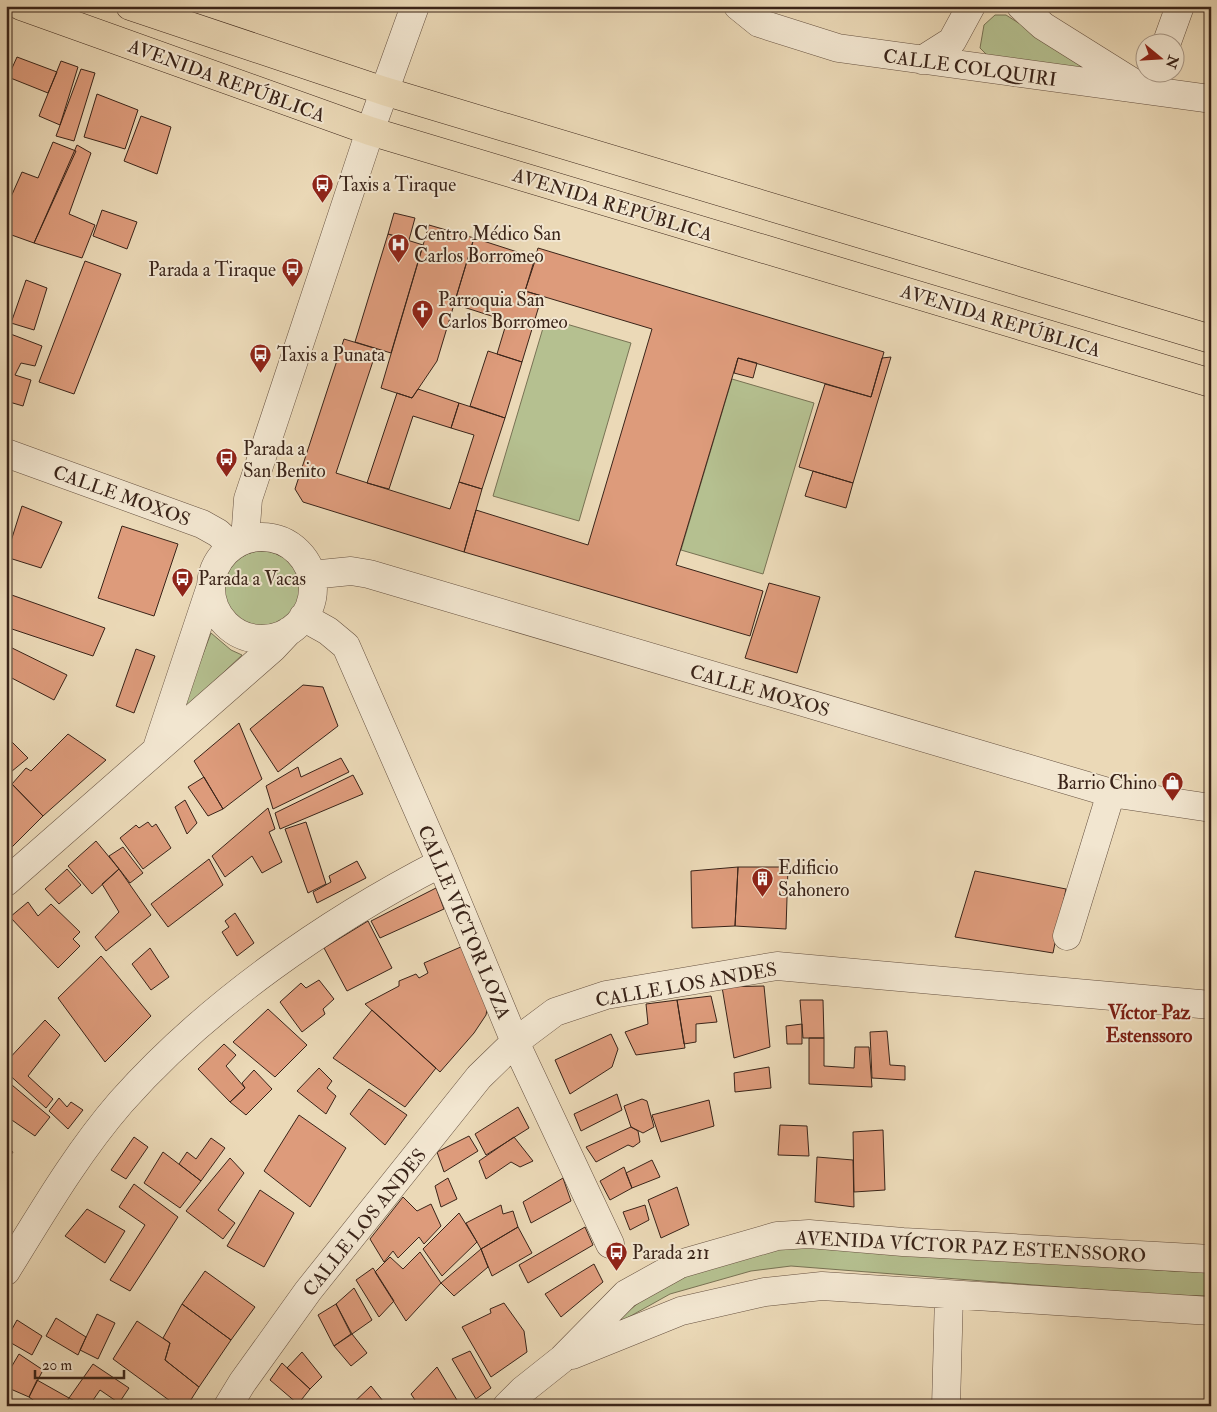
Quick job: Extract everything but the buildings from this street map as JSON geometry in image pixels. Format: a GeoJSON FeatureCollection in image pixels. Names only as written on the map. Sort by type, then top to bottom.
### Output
{"type":"FeatureCollection","features":[{"type":"Feature","properties":{"kind":"main road","name":"AVENIDA REPÚBLICA"},"geometry":{"type":"LineString","coordinates":[[21,6],[370,131],[1211,383]]}},
{"type":"Feature","properties":{"kind":"main road","name":"AVENIDA REPÚBLICA"},"geometry":{"type":"LineString","coordinates":[[130,6],[384,91],[1211,339]]}},
{"type":"Feature","properties":{"kind":"street"},"geometry":{"type":"LineString","coordinates":[[238,543],[248,499],[370,131],[415,6]]}},
{"type":"Feature","properties":{"kind":"street","name":"CALLE COLQUIRI"},"geometry":{"type":"LineString","coordinates":[[738,6],[760,23],[838,48],[922,60],[1134,80]]}},
{"type":"Feature","properties":{"kind":"street"},"geometry":{"type":"LineString","coordinates":[[922,60],[952,41],[971,6]]}},
{"type":"Feature","properties":{"kind":"street"},"geometry":{"type":"LineString","coordinates":[[1021,6],[1043,26],[1134,72]]}},
{"type":"Feature","properties":{"kind":"street"},"geometry":{"type":"LineString","coordinates":[[1171,32],[1180,6]]}},
{"type":"Feature","properties":{"kind":"street","name":"CALLE COLQUIRI"},"geometry":{"type":"LineString","coordinates":[[1153,82],[1211,99]]}},
{"type":"Feature","properties":{"kind":"street","name":"CALLE MOXOS"},"geometry":{"type":"LineString","coordinates":[[6,453],[202,524],[238,543]]}},
{"type":"Feature","properties":{"kind":"street"},"geometry":{"type":"LineString","coordinates":[[6,882],[273,648],[296,624],[312,597],[311,575],[305,560],[287,543],[263,537],[238,543],[224,553],[215,568],[211,586],[157,748]]}},
{"type":"Feature","properties":{"kind":"street","name":"CALLE MOXOS"},"geometry":{"type":"LineString","coordinates":[[311,575],[342,571],[370,574],[1111,793],[1211,808]]}},
{"type":"Feature","properties":{"kind":"street"},"geometry":{"type":"LineString","coordinates":[[211,586],[216,610],[226,624],[238,633],[262,639],[276,637],[296,624]]}},
{"type":"Feature","properties":{"kind":"street","name":"CALLE VÍCTOR LOZA"},"geometry":{"type":"LineString","coordinates":[[296,624],[328,631],[346,646],[441,863],[515,1042],[610,1244]]}},
{"type":"Feature","properties":{"kind":"street"},"geometry":{"type":"LineString","coordinates":[[1067,936],[1111,793]]}},
{"type":"Feature","properties":{"kind":"street"},"geometry":{"type":"LineString","coordinates":[[6,1271],[74,1162],[121,1102],[188,1032],[331,927],[441,863]]}},
{"type":"Feature","properties":{"kind":"street","name":"CALLE LOS ANDES"},"geometry":{"type":"LineString","coordinates":[[228,1406],[242,1382],[308,1291],[479,1077],[515,1042],[555,1012],[606,996],[777,966],[1211,1005]]}},
{"type":"Feature","properties":{"kind":"street","name":"AVENIDA VÍCTOR PAZ ESTENSSORO"},"geometry":{"type":"LineString","coordinates":[[562,1359],[626,1294],[680,1264],[777,1236],[809,1234],[912,1243],[1211,1259]]}},
{"type":"Feature","properties":{"kind":"street"},"geometry":{"type":"LineString","coordinates":[[507,1406],[523,1390],[562,1359],[681,1311],[765,1292],[822,1286],[1211,1311]]}},
{"type":"Feature","properties":{"kind":"street"},"geometry":{"type":"LineString","coordinates":[[946,1406],[949,1295]]}},
{"type":"Feature","properties":{"kind":"green space"},"geometry":{"type":"Polygon","coordinates":[[[995,15],[1006,15],[1083,64],[1080,72],[990,58],[980,48],[984,25],[995,15]]]}},
{"type":"Feature","properties":{"kind":"green space"},"geometry":{"type":"Polygon","coordinates":[[[546,318],[631,343],[579,521],[493,496],[546,318]]]}},
{"type":"Feature","properties":{"kind":"green space"},"geometry":{"type":"Polygon","coordinates":[[[732,379],[814,403],[763,574],[681,550],[732,379]]]}},
{"type":"Feature","properties":{"kind":"green space"},"geometry":{"type":"Polygon","coordinates":[[[262,551],[277,554],[289,562],[297,574],[300,589],[297,604],[289,616],[277,624],[262,627],[247,624],[235,616],[227,604],[224,589],[227,574],[235,562],[247,554],[262,551]]]}},
{"type":"Feature","properties":{"kind":"green space"},"geometry":{"type":"Polygon","coordinates":[[[211,633],[231,650],[242,655],[186,708],[184,704],[211,633]]]}},
{"type":"Feature","properties":{"kind":"green space"},"geometry":{"type":"Polygon","coordinates":[[[787,1243],[1172,1271],[1211,1272],[1211,1296],[1162,1295],[791,1266],[751,1271],[670,1294],[602,1332],[661,1285],[742,1254],[787,1243]]]}},
{"type":"Feature","properties":{"kind":"place","name":"Taxis a Tiraque"},"geometry":{"type":"Point","coordinates":[323,203]}},
{"type":"Feature","properties":{"kind":"place","name":"Centro Médico San Carlos Borromeo"},"geometry":{"type":"Point","coordinates":[398,263]}},
{"type":"Feature","properties":{"kind":"place","name":"Parada a Tiraque"},"geometry":{"type":"Point","coordinates":[292,288]}},
{"type":"Feature","properties":{"kind":"place","name":"Parroquia San Carlos Borromeo"},"geometry":{"type":"Point","coordinates":[422,329]}},
{"type":"Feature","properties":{"kind":"place","name":"Taxis a Punata"},"geometry":{"type":"Point","coordinates":[261,373]}},
{"type":"Feature","properties":{"kind":"place","name":"Parada a San Benito"},"geometry":{"type":"Point","coordinates":[227,478]}},
{"type":"Feature","properties":{"kind":"place","name":"Parada a Vacas"},"geometry":{"type":"Point","coordinates":[182,597]}},
{"type":"Feature","properties":{"kind":"place","name":"Barrio Chino"},"geometry":{"type":"Point","coordinates":[1173,801]}},
{"type":"Feature","properties":{"kind":"place","name":"Edificio Sahonero"},"geometry":{"type":"Point","coordinates":[762,897]}},
{"type":"Feature","properties":{"kind":"place","name":"Parada 211"},"geometry":{"type":"Point","coordinates":[616,1271]}},
{"type":"Feature","properties":{"kind":"district","name":"Víctor Paz Estenssoro"},"geometry":{"type":"Point","coordinates":[1149,1024]}}]}
